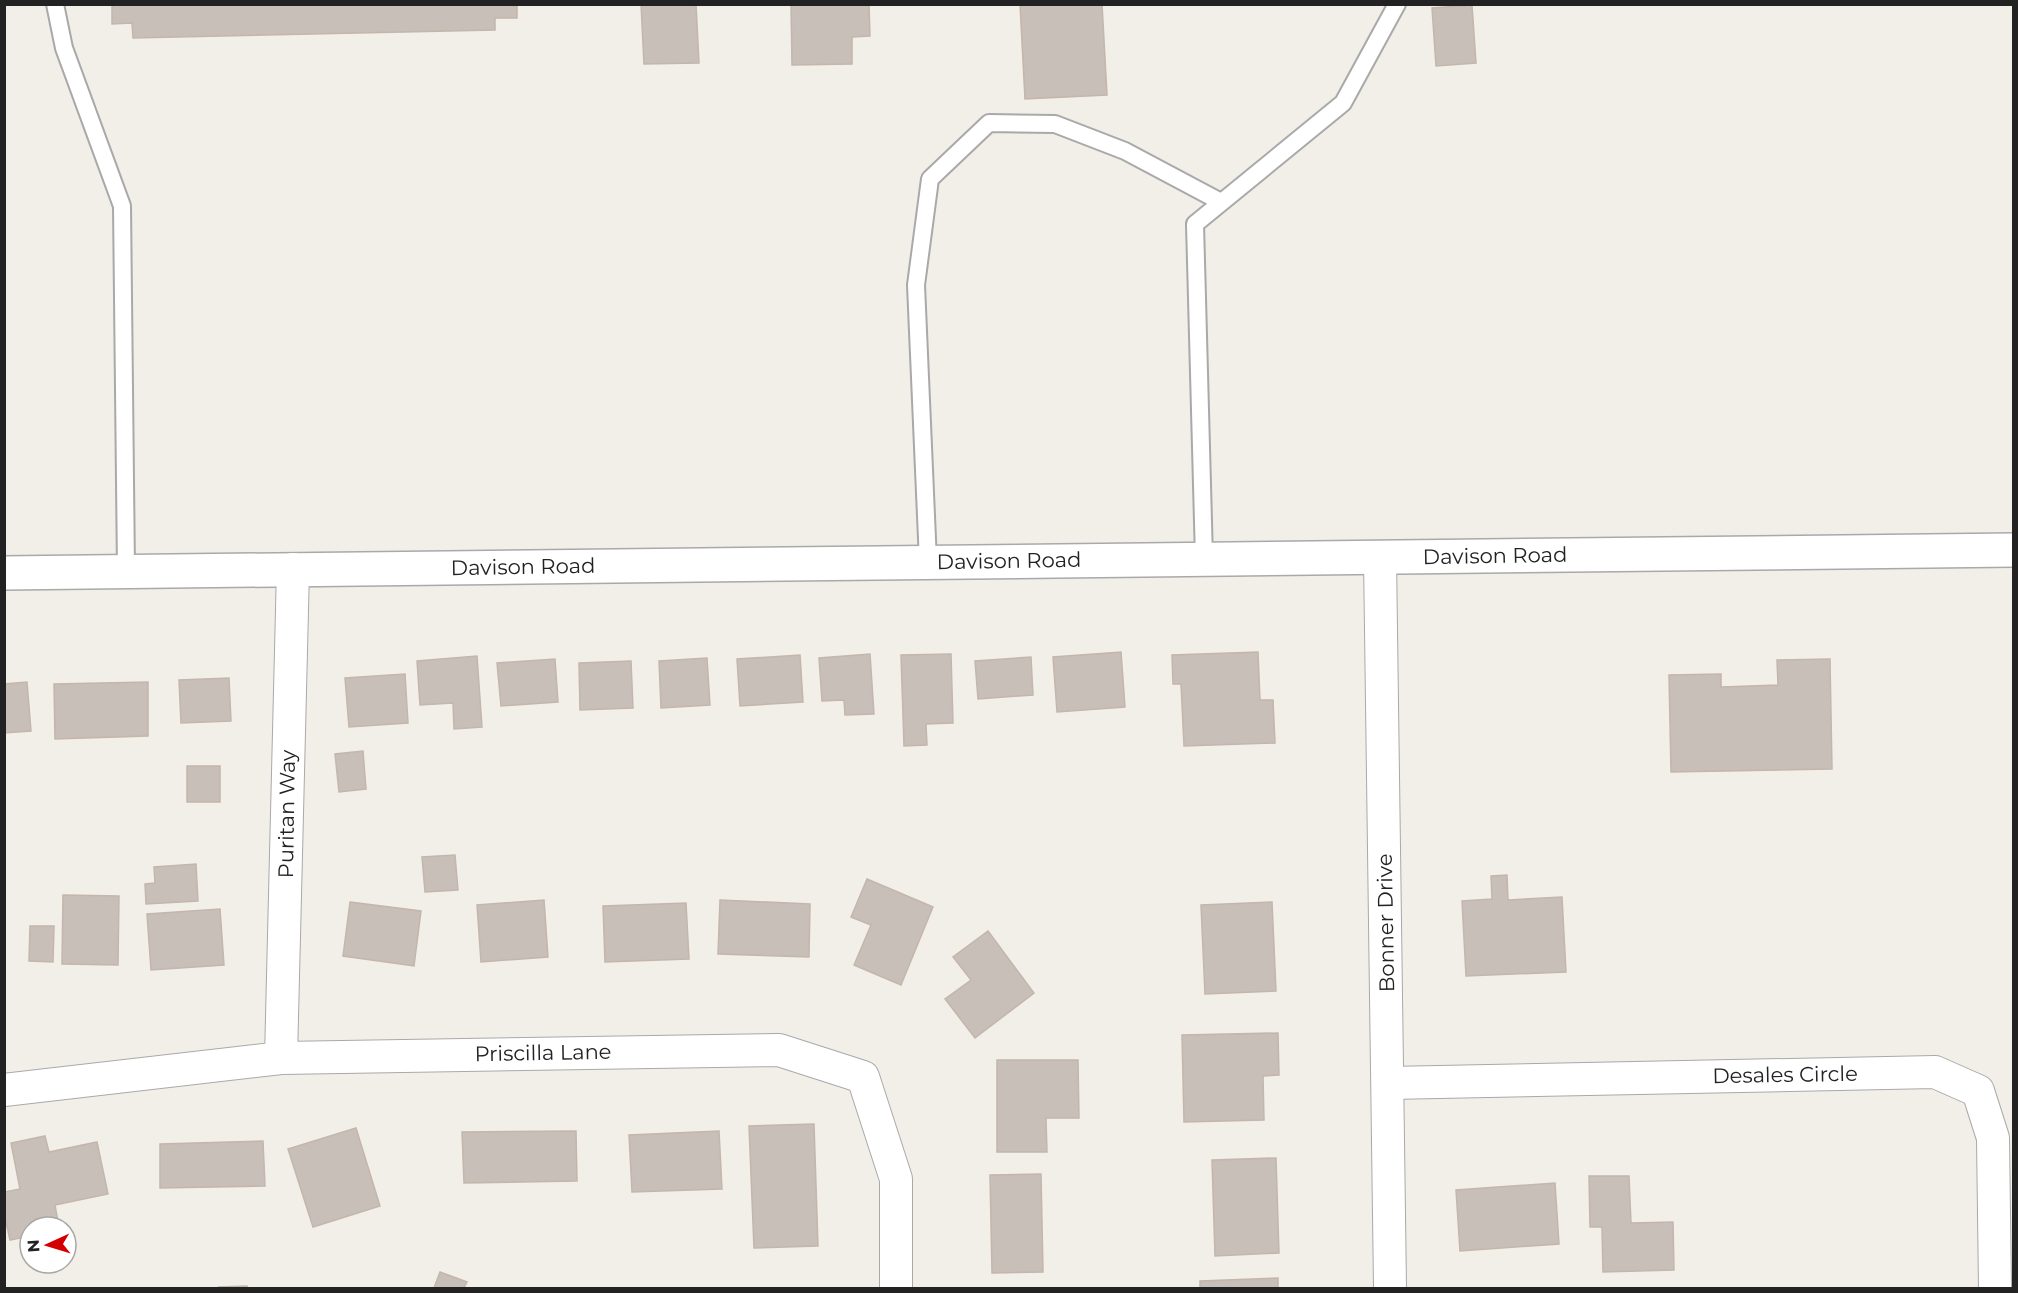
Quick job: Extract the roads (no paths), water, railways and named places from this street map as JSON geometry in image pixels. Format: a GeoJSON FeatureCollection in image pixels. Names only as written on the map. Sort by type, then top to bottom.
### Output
{"type":"FeatureCollection","features":[{"type":"Feature","properties":{"kind":"street","name":"Davison Road"},"geometry":{"type":"LineString","coordinates":[[4,573],[2013,550]]}},
{"type":"Feature","properties":{"kind":"street","name":"Bonner Drive"},"geometry":{"type":"LineString","coordinates":[[1380,557],[1389,1083],[1390,1288]]}},
{"type":"Feature","properties":{"kind":"street","name":"Puritan Way"},"geometry":{"type":"LineString","coordinates":[[281,1058],[293,569]]}},
{"type":"Feature","properties":{"kind":"street","name":"Priscilla Lane"},"geometry":{"type":"LineString","coordinates":[[4,1090],[281,1058],[779,1050],[863,1077],[896,1179],[896,1288]]}},
{"type":"Feature","properties":{"kind":"street","name":"Desales Circle"},"geometry":{"type":"LineString","coordinates":[[1389,1083],[1935,1072],[1978,1091],[1993,1138],[1995,1288]]}},
{"type":"Feature","properties":{"kind":"lane"},"geometry":{"type":"LineString","coordinates":[[55,4],[64,48],[122,206],[126,571]]}},
{"type":"Feature","properties":{"kind":"lane"},"geometry":{"type":"LineString","coordinates":[[1204,559],[1195,224],[1342,103],[1397,4]]}},
{"type":"Feature","properties":{"kind":"lane"},"geometry":{"type":"LineString","coordinates":[[928,562],[916,285],[930,179],[989,123],[1055,124],[1125,151],[1221,202]]}}]}
